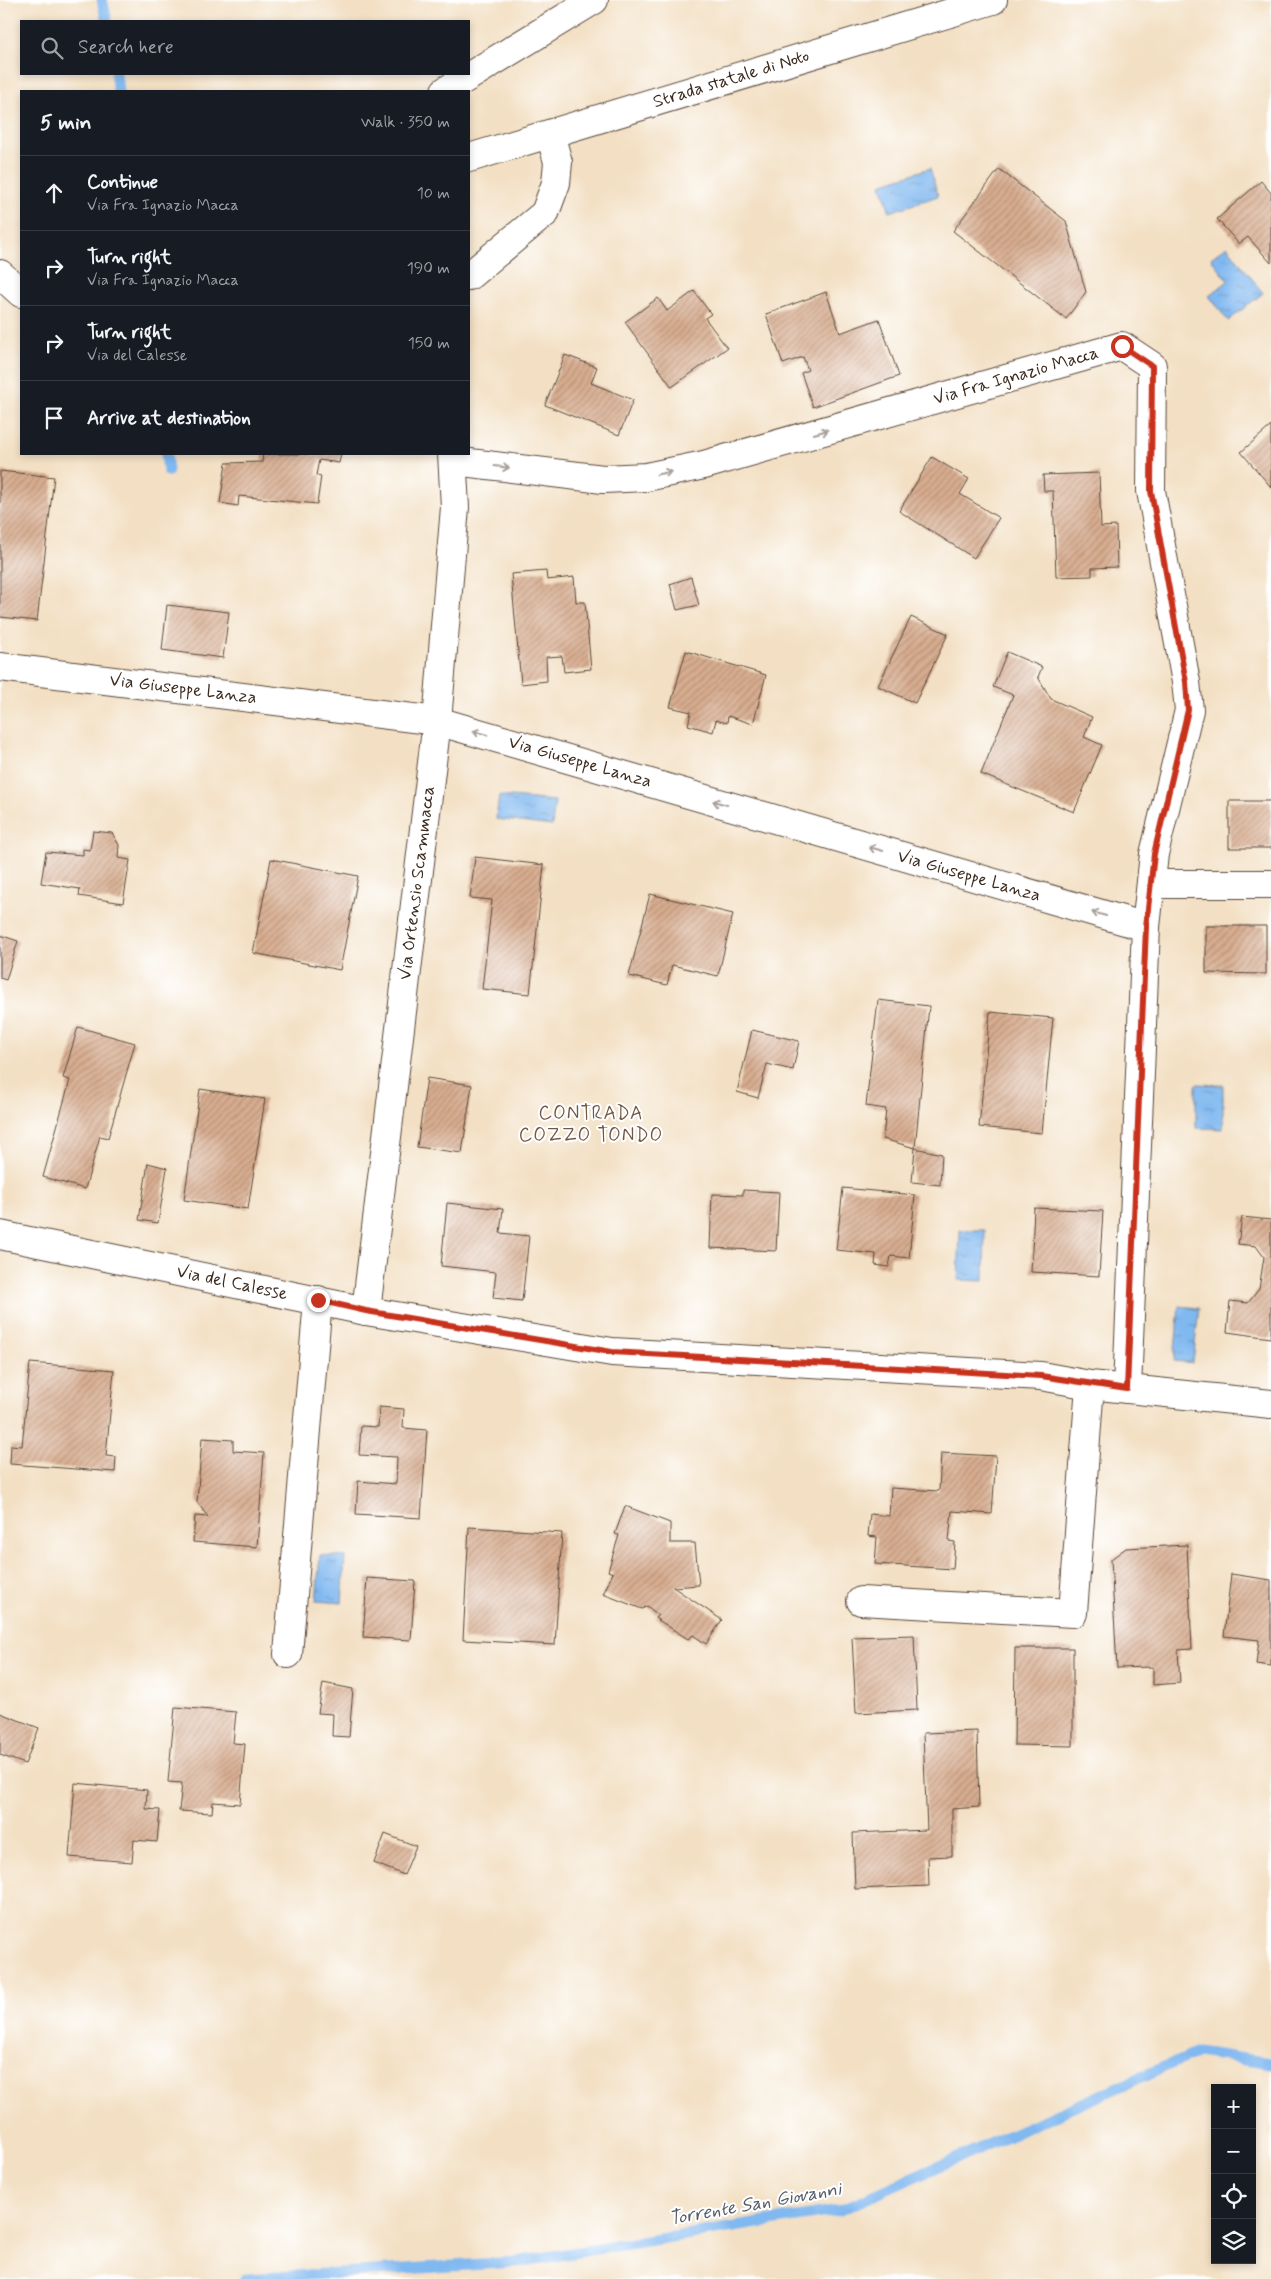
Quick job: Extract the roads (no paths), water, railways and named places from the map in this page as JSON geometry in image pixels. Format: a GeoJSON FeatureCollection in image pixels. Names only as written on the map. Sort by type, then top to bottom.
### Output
{"type":"FeatureCollection","features":[{"type":"Feature","properties":{"kind":"street"},"geometry":{"type":"LineString","coordinates":[[447,90],[594,0]]}},
{"type":"Feature","properties":{"kind":"street","name":"Strada statale di Noto"},"geometry":{"type":"LineString","coordinates":[[470,158],[993,0]]}},
{"type":"Feature","properties":{"kind":"street"},"geometry":{"type":"LineString","coordinates":[[470,275],[545,213],[556,183],[558,162],[550,134]]}},
{"type":"Feature","properties":{"kind":"street"},"geometry":{"type":"LineString","coordinates":[[0,274],[20,292]]}},
{"type":"Feature","properties":{"kind":"street","name":"Via Fra Ignazio Macca"},"geometry":{"type":"LineString","coordinates":[[453,457],[603,479],[646,477],[704,465],[1122,346],[1152,366],[1151,491],[1186,682],[1188,710],[1154,854],[1146,927],[1127,1389]]}},
{"type":"Feature","properties":{"kind":"street","name":"Via Ortensio Scammacca"},"geometry":{"type":"LineString","coordinates":[[366,1311],[437,720],[454,507],[453,457]]}},
{"type":"Feature","properties":{"kind":"street","name":"Via Giuseppe Lanza"},"geometry":{"type":"LineString","coordinates":[[0,667],[437,720],[1146,927]]}},
{"type":"Feature","properties":{"kind":"street"},"geometry":{"type":"LineString","coordinates":[[1151,884],[1271,884]]}},
{"type":"Feature","properties":{"kind":"street","name":"Via del Calesse"},"geometry":{"type":"LineString","coordinates":[[0,1235],[366,1311],[612,1352],[1041,1376],[1090,1385],[1271,1404]]}},
{"type":"Feature","properties":{"kind":"street"},"geometry":{"type":"LineString","coordinates":[[288,1654],[318,1300]]}},
{"type":"Feature","properties":{"kind":"street"},"geometry":{"type":"LineString","coordinates":[[861,1601],[1074,1613],[1090,1385]]}},
{"type":"Feature","properties":{"kind":"water"},"geometry":{"type":"Polygon","coordinates":[[[930,168],[938,196],[890,212],[881,184],[930,168]]]}},
{"type":"Feature","properties":{"kind":"water"},"geometry":{"type":"Polygon","coordinates":[[[1227,246],[1263,293],[1228,321],[1209,296],[1228,281],[1211,258],[1227,246]]]}},
{"type":"Feature","properties":{"kind":"water"},"geometry":{"type":"Polygon","coordinates":[[[499,796],[555,801],[552,826],[496,819],[499,796]]]}},
{"type":"Feature","properties":{"kind":"water"},"geometry":{"type":"Polygon","coordinates":[[[1196,1084],[1223,1085],[1223,1129],[1196,1128],[1196,1084]]]}},
{"type":"Feature","properties":{"kind":"water"},"geometry":{"type":"Polygon","coordinates":[[[960,1230],[985,1230],[984,1281],[958,1280],[960,1230]]]}},
{"type":"Feature","properties":{"kind":"water"},"geometry":{"type":"Polygon","coordinates":[[[1179,1306],[1199,1308],[1193,1363],[1174,1361],[1179,1306]]]}},
{"type":"Feature","properties":{"kind":"water"},"geometry":{"type":"Polygon","coordinates":[[[320,1555],[345,1557],[342,1603],[316,1601],[320,1555]]]}},
{"type":"Feature","properties":{"kind":"waterway"},"geometry":{"type":"LineString","coordinates":[[102,0],[107,20]]}},
{"type":"Feature","properties":{"kind":"waterway"},"geometry":{"type":"LineString","coordinates":[[116,75],[118,90]]}},
{"type":"Feature","properties":{"kind":"waterway"},"geometry":{"type":"LineString","coordinates":[[166,455],[168,471]]}},
{"type":"Feature","properties":{"kind":"waterway","name":"Torrente San Giovanni"},"geometry":{"type":"LineString","coordinates":[[245,2279],[516,2262],[840,2210],[1198,2052],[1271,2063]]}},
{"type":"Feature","properties":{"kind":"district","name":"CONTRADA COZZO TONDO"},"geometry":{"type":"Point","coordinates":[591,1124]}}]}
